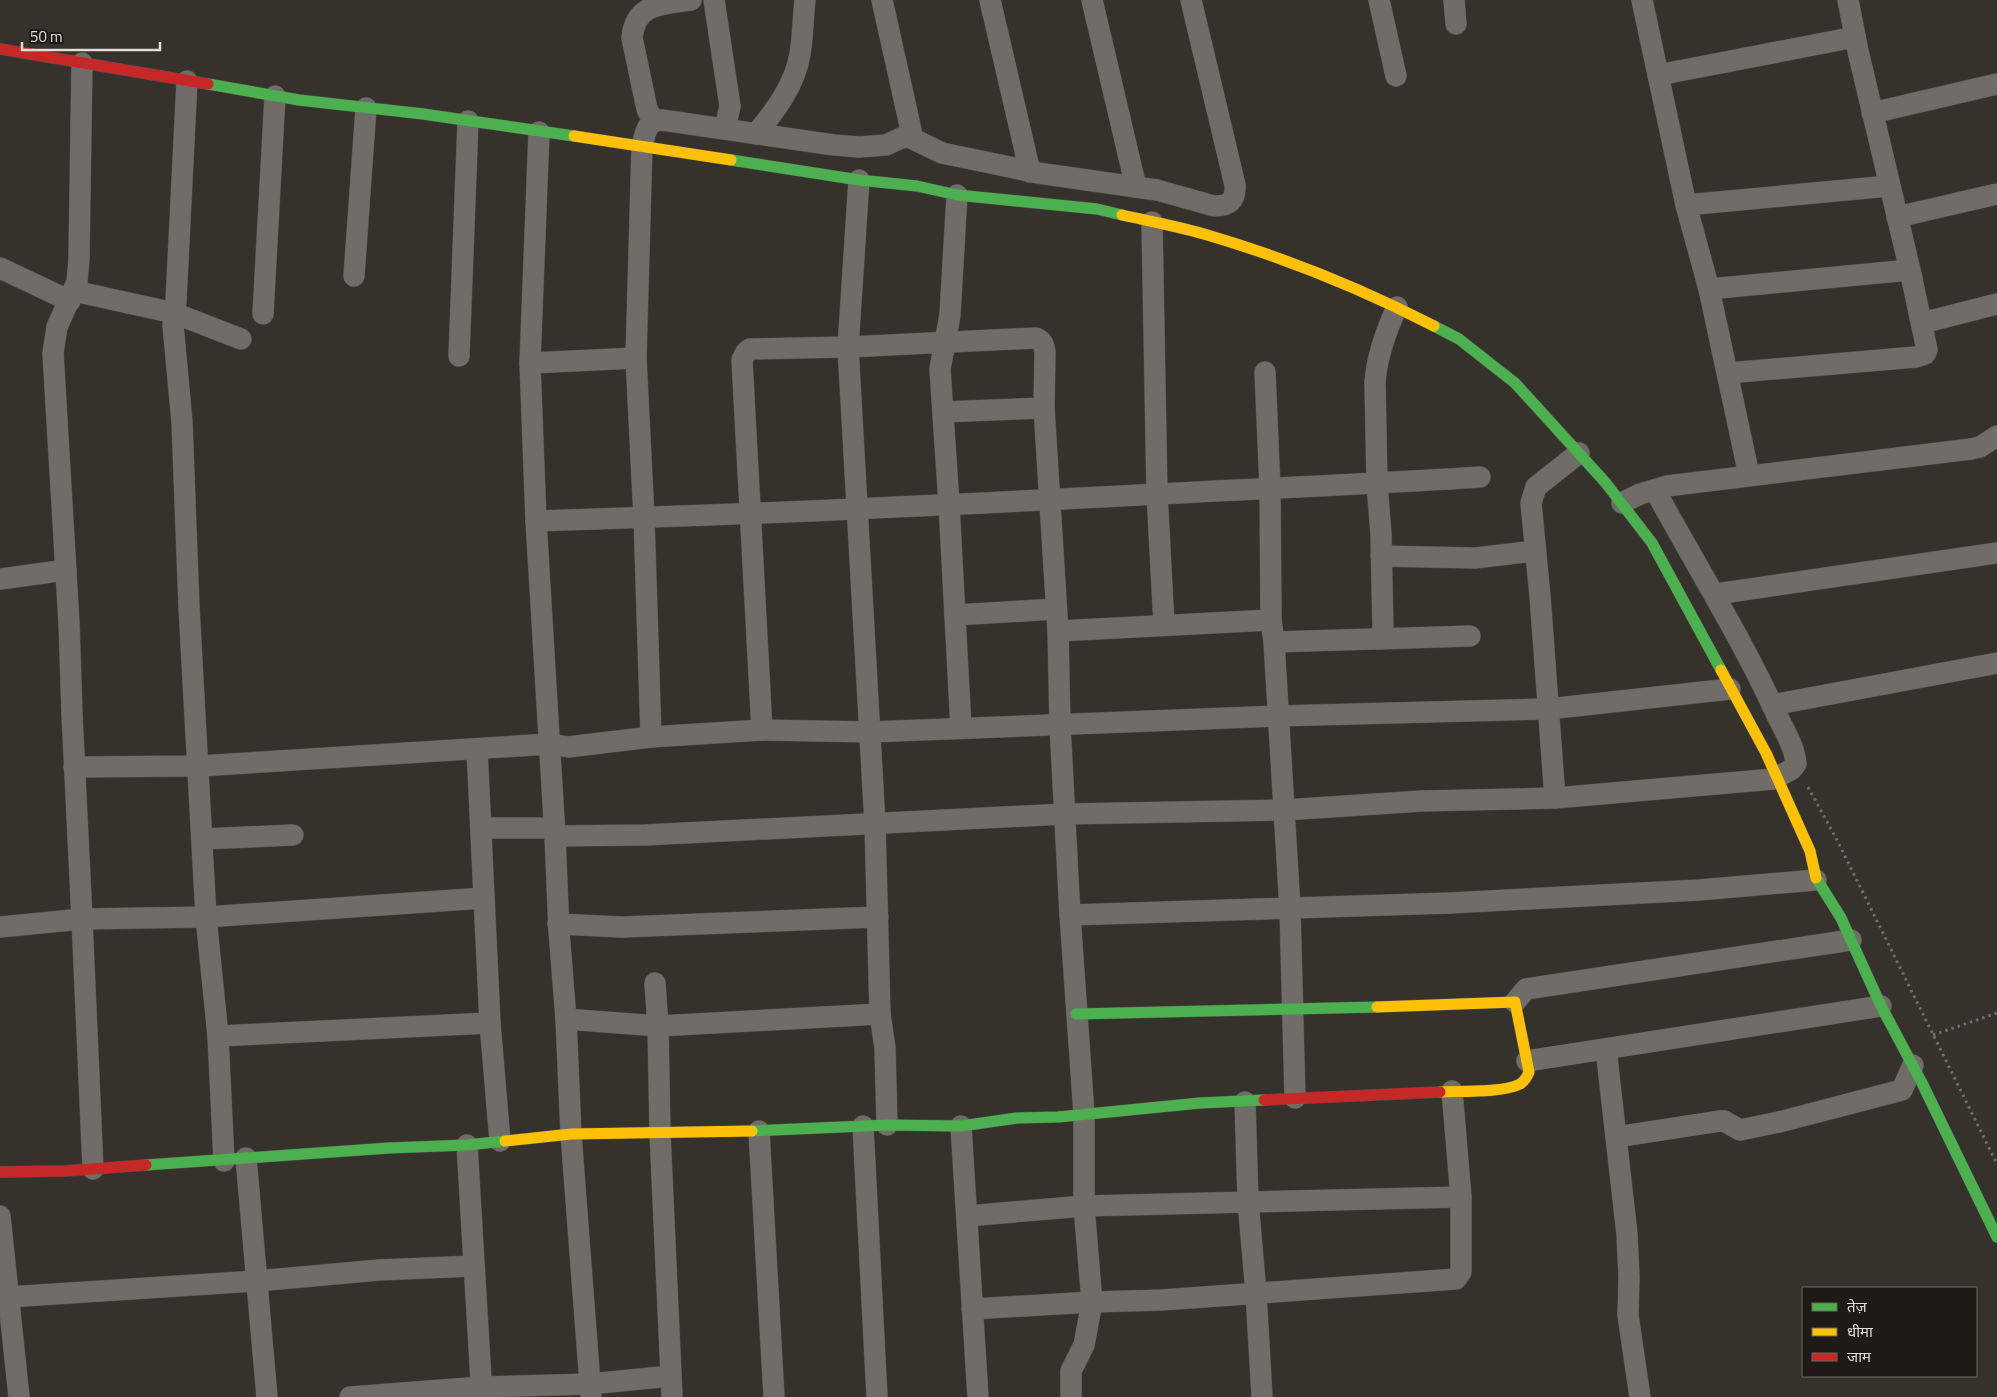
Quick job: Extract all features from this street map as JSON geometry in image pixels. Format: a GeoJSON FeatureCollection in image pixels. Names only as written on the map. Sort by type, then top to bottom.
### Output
{"type":"FeatureCollection","features":[{"type":"Feature","properties":{"kind":"street"},"geometry":{"type":"LineString","coordinates":[[654,121],[647,109],[632,38],[633,28],[643,12],[652,6],[691,0]]}},
{"type":"Feature","properties":{"kind":"street"},"geometry":{"type":"LineString","coordinates":[[714,0],[730,106],[725,129]]}},
{"type":"Feature","properties":{"kind":"street"},"geometry":{"type":"LineString","coordinates":[[756,134],[772,115],[793,78],[800,54],[804,0]]}},
{"type":"Feature","properties":{"kind":"street"},"geometry":{"type":"LineString","coordinates":[[882,0],[913,138]]}},
{"type":"Feature","properties":{"kind":"street"},"geometry":{"type":"LineString","coordinates":[[990,0],[1030,172]]}},
{"type":"Feature","properties":{"kind":"street"},"geometry":{"type":"LineString","coordinates":[[1092,0],[1136,187]]}},
{"type":"Feature","properties":{"kind":"street"},"geometry":{"type":"LineString","coordinates":[[651,737],[644,518],[636,358],[642,146],[647,128],[654,121],[662,120],[834,145],[860,147],[888,145],[904,137],[913,138],[942,153],[1030,172],[1156,190],[1214,206],[1223,206],[1230,203],[1234,198],[1235,185],[1191,0]]}},
{"type":"Feature","properties":{"kind":"street"},"geometry":{"type":"LineString","coordinates":[[1379,0],[1396,76]]}},
{"type":"Feature","properties":{"kind":"street"},"geometry":{"type":"LineString","coordinates":[[1454,0],[1456,24]]}},
{"type":"Feature","properties":{"kind":"street"},"geometry":{"type":"LineString","coordinates":[[1642,0],[1686,205],[1709,289],[1749,475]]}},
{"type":"Feature","properties":{"kind":"street"},"geometry":{"type":"LineString","coordinates":[[1728,373],[1921,356],[1927,350],[1910,270],[1872,114],[1848,0]]}},
{"type":"Feature","properties":{"kind":"street"},"geometry":{"type":"LineString","coordinates":[[1658,75],[1855,37]]}},
{"type":"Feature","properties":{"kind":"street"},"geometry":{"type":"LineString","coordinates":[[0,49],[275,96],[642,146],[859,180],[916,186],[956,195],[1097,209],[1203,234],[1295,264],[1397,307],[1459,339],[1515,383],[1579,453],[1636,496],[1716,594],[1793,750],[1787,771],[1771,780],[1555,798],[1422,801],[1284,810],[1065,814],[645,835],[481,828]]}},
{"type":"Feature","properties":{"kind":"street"},"geometry":{"type":"LineString","coordinates":[[82,63],[77,282],[57,327],[54,338],[54,353],[66,570],[93,1169]]}},
{"type":"Feature","properties":{"kind":"street"},"geometry":{"type":"LineString","coordinates":[[187,81],[174,313],[182,432],[206,917],[218,1036],[224,1161]]}},
{"type":"Feature","properties":{"kind":"street"},"geometry":{"type":"LineString","coordinates":[[1872,114],[1997,84]]}},
{"type":"Feature","properties":{"kind":"street"},"geometry":{"type":"LineString","coordinates":[[263,314],[275,96]]}},
{"type":"Feature","properties":{"kind":"street"},"geometry":{"type":"LineString","coordinates":[[354,276],[366,108]]}},
{"type":"Feature","properties":{"kind":"street"},"geometry":{"type":"LineString","coordinates":[[459,356],[468,121]]}},
{"type":"Feature","properties":{"kind":"street"},"geometry":{"type":"LineString","coordinates":[[539,132],[530,363],[536,522],[555,832],[558,924],[566,1019],[571,1134],[590,1390]]}},
{"type":"Feature","properties":{"kind":"street"},"geometry":{"type":"LineString","coordinates":[[859,180],[848,347],[875,824],[880,1014],[885,1048],[887,1125]]}},
{"type":"Feature","properties":{"kind":"street"},"geometry":{"type":"LineString","coordinates":[[1686,205],[1889,186]]}},
{"type":"Feature","properties":{"kind":"street"},"geometry":{"type":"LineString","coordinates":[[1897,217],[1997,194]]}},
{"type":"Feature","properties":{"kind":"street"},"geometry":{"type":"LineString","coordinates":[[956,195],[950,315],[940,369],[961,728]]}},
{"type":"Feature","properties":{"kind":"street"},"geometry":{"type":"LineString","coordinates":[[1152,222],[1157,494],[1164,624]]}},
{"type":"Feature","properties":{"kind":"street"},"geometry":{"type":"LineString","coordinates":[[0,268],[72,296],[174,313],[242,339]]}},
{"type":"Feature","properties":{"kind":"street"},"geometry":{"type":"LineString","coordinates":[[1709,289],[1910,270]]}},
{"type":"Feature","properties":{"kind":"street"},"geometry":{"type":"LineString","coordinates":[[1922,323],[1997,304]]}},
{"type":"Feature","properties":{"kind":"street"},"geometry":{"type":"LineString","coordinates":[[1377,638],[1382,636],[1384,628],[1377,484],[1376,367],[1382,342],[1397,307]]}},
{"type":"Feature","properties":{"kind":"street"},"geometry":{"type":"LineString","coordinates":[[762,730],[743,356],[750,349],[848,347],[1036,338],[1040,340],[1045,352],[1044,408],[1058,631],[1060,725],[1070,915],[1084,1114],[1084,1206],[1092,1302],[1084,1345],[1071,1371],[1071,1397]]}},
{"type":"Feature","properties":{"kind":"street"},"geometry":{"type":"LineString","coordinates":[[530,363],[636,358]]}},
{"type":"Feature","properties":{"kind":"street"},"geometry":{"type":"LineString","coordinates":[[1264,372],[1270,488],[1271,620],[1274,642],[1290,909],[1295,1098]]}},
{"type":"Feature","properties":{"kind":"street"},"geometry":{"type":"LineString","coordinates":[[943,412],[1044,408]]}},
{"type":"Feature","properties":{"kind":"street"},"geometry":{"type":"LineString","coordinates":[[1636,496],[1667,486],[1971,449],[1980,447],[1997,436]]}},
{"type":"Feature","properties":{"kind":"street"},"geometry":{"type":"LineString","coordinates":[[1555,798],[1540,596],[1531,513],[1532,494],[1536,487],[1544,480],[1579,453]]}},
{"type":"Feature","properties":{"kind":"street"},"geometry":{"type":"LineString","coordinates":[[536,522],[1049,500],[1377,484],[1480,477]]}},
{"type":"Feature","properties":{"kind":"street"},"geometry":{"type":"LineString","coordinates":[[1636,496],[1652,543],[1730,689],[1787,771],[1810,851],[1816,880],[1841,918],[1881,1006],[1913,1065],[1997,1237]]}},
{"type":"Feature","properties":{"kind":"street"},"geometry":{"type":"LineString","coordinates":[[1382,556],[1475,558],[1535,551]]}},
{"type":"Feature","properties":{"kind":"street"},"geometry":{"type":"LineString","coordinates":[[1716,594],[1997,552]]}},
{"type":"Feature","properties":{"kind":"street"},"geometry":{"type":"LineString","coordinates":[[0,579],[66,570]]}},
{"type":"Feature","properties":{"kind":"street"},"geometry":{"type":"LineString","coordinates":[[955,615],[1056,609]]}},
{"type":"Feature","properties":{"kind":"street"},"geometry":{"type":"LineString","coordinates":[[1058,631],[1164,624],[1271,620]]}},
{"type":"Feature","properties":{"kind":"street"},"geometry":{"type":"LineString","coordinates":[[1274,642],[1470,636]]}},
{"type":"Feature","properties":{"kind":"street"},"geometry":{"type":"LineString","coordinates":[[1772,705],[1997,663]]}},
{"type":"Feature","properties":{"kind":"street"},"geometry":{"type":"LineString","coordinates":[[74,767],[198,766],[550,744],[568,748],[651,737],[762,730],[870,732],[1277,716],[1548,709],[1730,689]]}},
{"type":"Feature","properties":{"kind":"street"},"geometry":{"type":"LineString","coordinates":[[477,749],[490,1023],[500,1141]]}},
{"type":"Feature","properties":{"kind":"street"},"geometry":{"type":"LineString","coordinates":[[202,839],[293,835]]}},
{"type":"Feature","properties":{"kind":"street"},"geometry":{"type":"LineString","coordinates":[[1070,915],[1450,903],[1700,890],[1816,880]]}},
{"type":"Feature","properties":{"kind":"street"},"geometry":{"type":"LineString","coordinates":[[0,927],[82,920],[206,917],[484,898]]}},
{"type":"Feature","properties":{"kind":"street"},"geometry":{"type":"LineString","coordinates":[[558,924],[622,927],[878,917]]}},
{"type":"Feature","properties":{"kind":"street"},"geometry":{"type":"LineString","coordinates":[[1076,1014],[1292,1010],[1515,1002],[1526,989],[1851,940]]}},
{"type":"Feature","properties":{"kind":"street"},"geometry":{"type":"LineString","coordinates":[[350,1397],[672,1387],[655,983]]}},
{"type":"Feature","properties":{"kind":"street"},"geometry":{"type":"LineString","coordinates":[[0,1172],[64,1171],[389,1148],[467,1145],[571,1134],[759,1131],[887,1125],[961,1126],[1018,1118],[1058,1117],[1200,1103],[1452,1091],[1517,1086],[1526,1080],[1528,1076],[1528,1061],[1515,1002]]}},
{"type":"Feature","properties":{"kind":"street"},"geometry":{"type":"LineString","coordinates":[[1528,1061],[1881,1006]]}},
{"type":"Feature","properties":{"kind":"street"},"geometry":{"type":"LineString","coordinates":[[566,1019],[658,1026],[880,1014]]}},
{"type":"Feature","properties":{"kind":"street"},"geometry":{"type":"LineString","coordinates":[[218,1036],[490,1023]]}},
{"type":"Feature","properties":{"kind":"street"},"geometry":{"type":"LineString","coordinates":[[1606,1049],[1627,1234],[1630,1277],[1628,1315],[1640,1397]]}},
{"type":"Feature","properties":{"kind":"street"},"geometry":{"type":"LineString","coordinates":[[1616,1137],[1720,1121],[1724,1121],[1740,1130],[1779,1122],[1898,1092],[1904,1087],[1913,1065]]}},
{"type":"Feature","properties":{"kind":"street"},"geometry":{"type":"LineString","coordinates":[[972,1309],[1162,1300],[1456,1280],[1461,1272],[1461,1197],[1452,1091]]}},
{"type":"Feature","properties":{"kind":"street"},"geometry":{"type":"LineString","coordinates":[[1246,1102],[1248,1201],[1262,1397]]}},
{"type":"Feature","properties":{"kind":"street"},"geometry":{"type":"LineString","coordinates":[[863,1126],[877,1397]]}},
{"type":"Feature","properties":{"kind":"street"},"geometry":{"type":"LineString","coordinates":[[961,1126],[978,1397]]}},
{"type":"Feature","properties":{"kind":"street"},"geometry":{"type":"LineString","coordinates":[[759,1131],[774,1397]]}},
{"type":"Feature","properties":{"kind":"street"},"geometry":{"type":"LineString","coordinates":[[467,1145],[482,1392]]}},
{"type":"Feature","properties":{"kind":"street"},"geometry":{"type":"LineString","coordinates":[[246,1158],[267,1397]]}},
{"type":"Feature","properties":{"kind":"street"},"geometry":{"type":"LineString","coordinates":[[967,1216],[1084,1206],[1461,1197]]}},
{"type":"Feature","properties":{"kind":"street"},"geometry":{"type":"LineString","coordinates":[[0,1216],[19,1397]]}},
{"type":"Feature","properties":{"kind":"street"},"geometry":{"type":"LineString","coordinates":[[8,1297],[257,1281],[380,1270],[474,1266]]}},
{"type":"Feature","properties":{"kind":"path"},"geometry":{"type":"LineString","coordinates":[[1787,771],[1837,840],[1997,1164]]}},
{"type":"Feature","properties":{"kind":"path"},"geometry":{"type":"LineString","coordinates":[[1933,1035],[1997,1013]]}},
{"type":"Feature","properties":{"kind":"traffic: fast"},"geometry":{"type":"LineString","coordinates":[[208,84],[299,100],[423,114],[574,136]]}},
{"type":"Feature","properties":{"kind":"traffic: fast"},"geometry":{"type":"LineString","coordinates":[[731,160],[859,180],[917,186],[957,195],[1097,209],[1122,215]]}},
{"type":"Feature","properties":{"kind":"traffic: fast"},"geometry":{"type":"LineString","coordinates":[[1434,326],[1459,339],[1515,383],[1605,482],[1652,543],[1721,670]]}},
{"type":"Feature","properties":{"kind":"traffic: fast"},"geometry":{"type":"LineString","coordinates":[[1816,878],[1841,918],[1881,1006],[1921,1081],[1997,1237]]}},
{"type":"Feature","properties":{"kind":"traffic: fast"},"geometry":{"type":"LineString","coordinates":[[1076,1014],[1377,1007]]}},
{"type":"Feature","properties":{"kind":"traffic: fast"},"geometry":{"type":"LineString","coordinates":[[752,1131],[887,1125],[961,1126],[1017,1118],[1058,1117],[1200,1103],[1264,1100]]}},
{"type":"Feature","properties":{"kind":"traffic: fast"},"geometry":{"type":"LineString","coordinates":[[146,1165],[505,1141]]}},
{"type":"Feature","properties":{"kind":"traffic: slow"},"geometry":{"type":"LineString","coordinates":[[574,136],[731,160]]}},
{"type":"Feature","properties":{"kind":"traffic: slow"},"geometry":{"type":"LineString","coordinates":[[1122,215],[1194,231],[1292,263],[1350,286],[1434,326]]}},
{"type":"Feature","properties":{"kind":"traffic: slow"},"geometry":{"type":"LineString","coordinates":[[1721,670],[1766,753],[1810,851],[1816,878]]}},
{"type":"Feature","properties":{"kind":"traffic: slow"},"geometry":{"type":"LineString","coordinates":[[1377,1007],[1515,1002],[1529,1072],[1525,1080],[1513,1087],[1503,1089],[1440,1092]]}},
{"type":"Feature","properties":{"kind":"traffic: slow"},"geometry":{"type":"LineString","coordinates":[[505,1141],[571,1134],[752,1131]]}},
{"type":"Feature","properties":{"kind":"traffic: jam"},"geometry":{"type":"LineString","coordinates":[[0,49],[208,84]]}},
{"type":"Feature","properties":{"kind":"traffic: jam"},"geometry":{"type":"LineString","coordinates":[[1264,1100],[1440,1092]]}},
{"type":"Feature","properties":{"kind":"traffic: jam"},"geometry":{"type":"LineString","coordinates":[[0,1172],[64,1171],[146,1165]]}}]}
